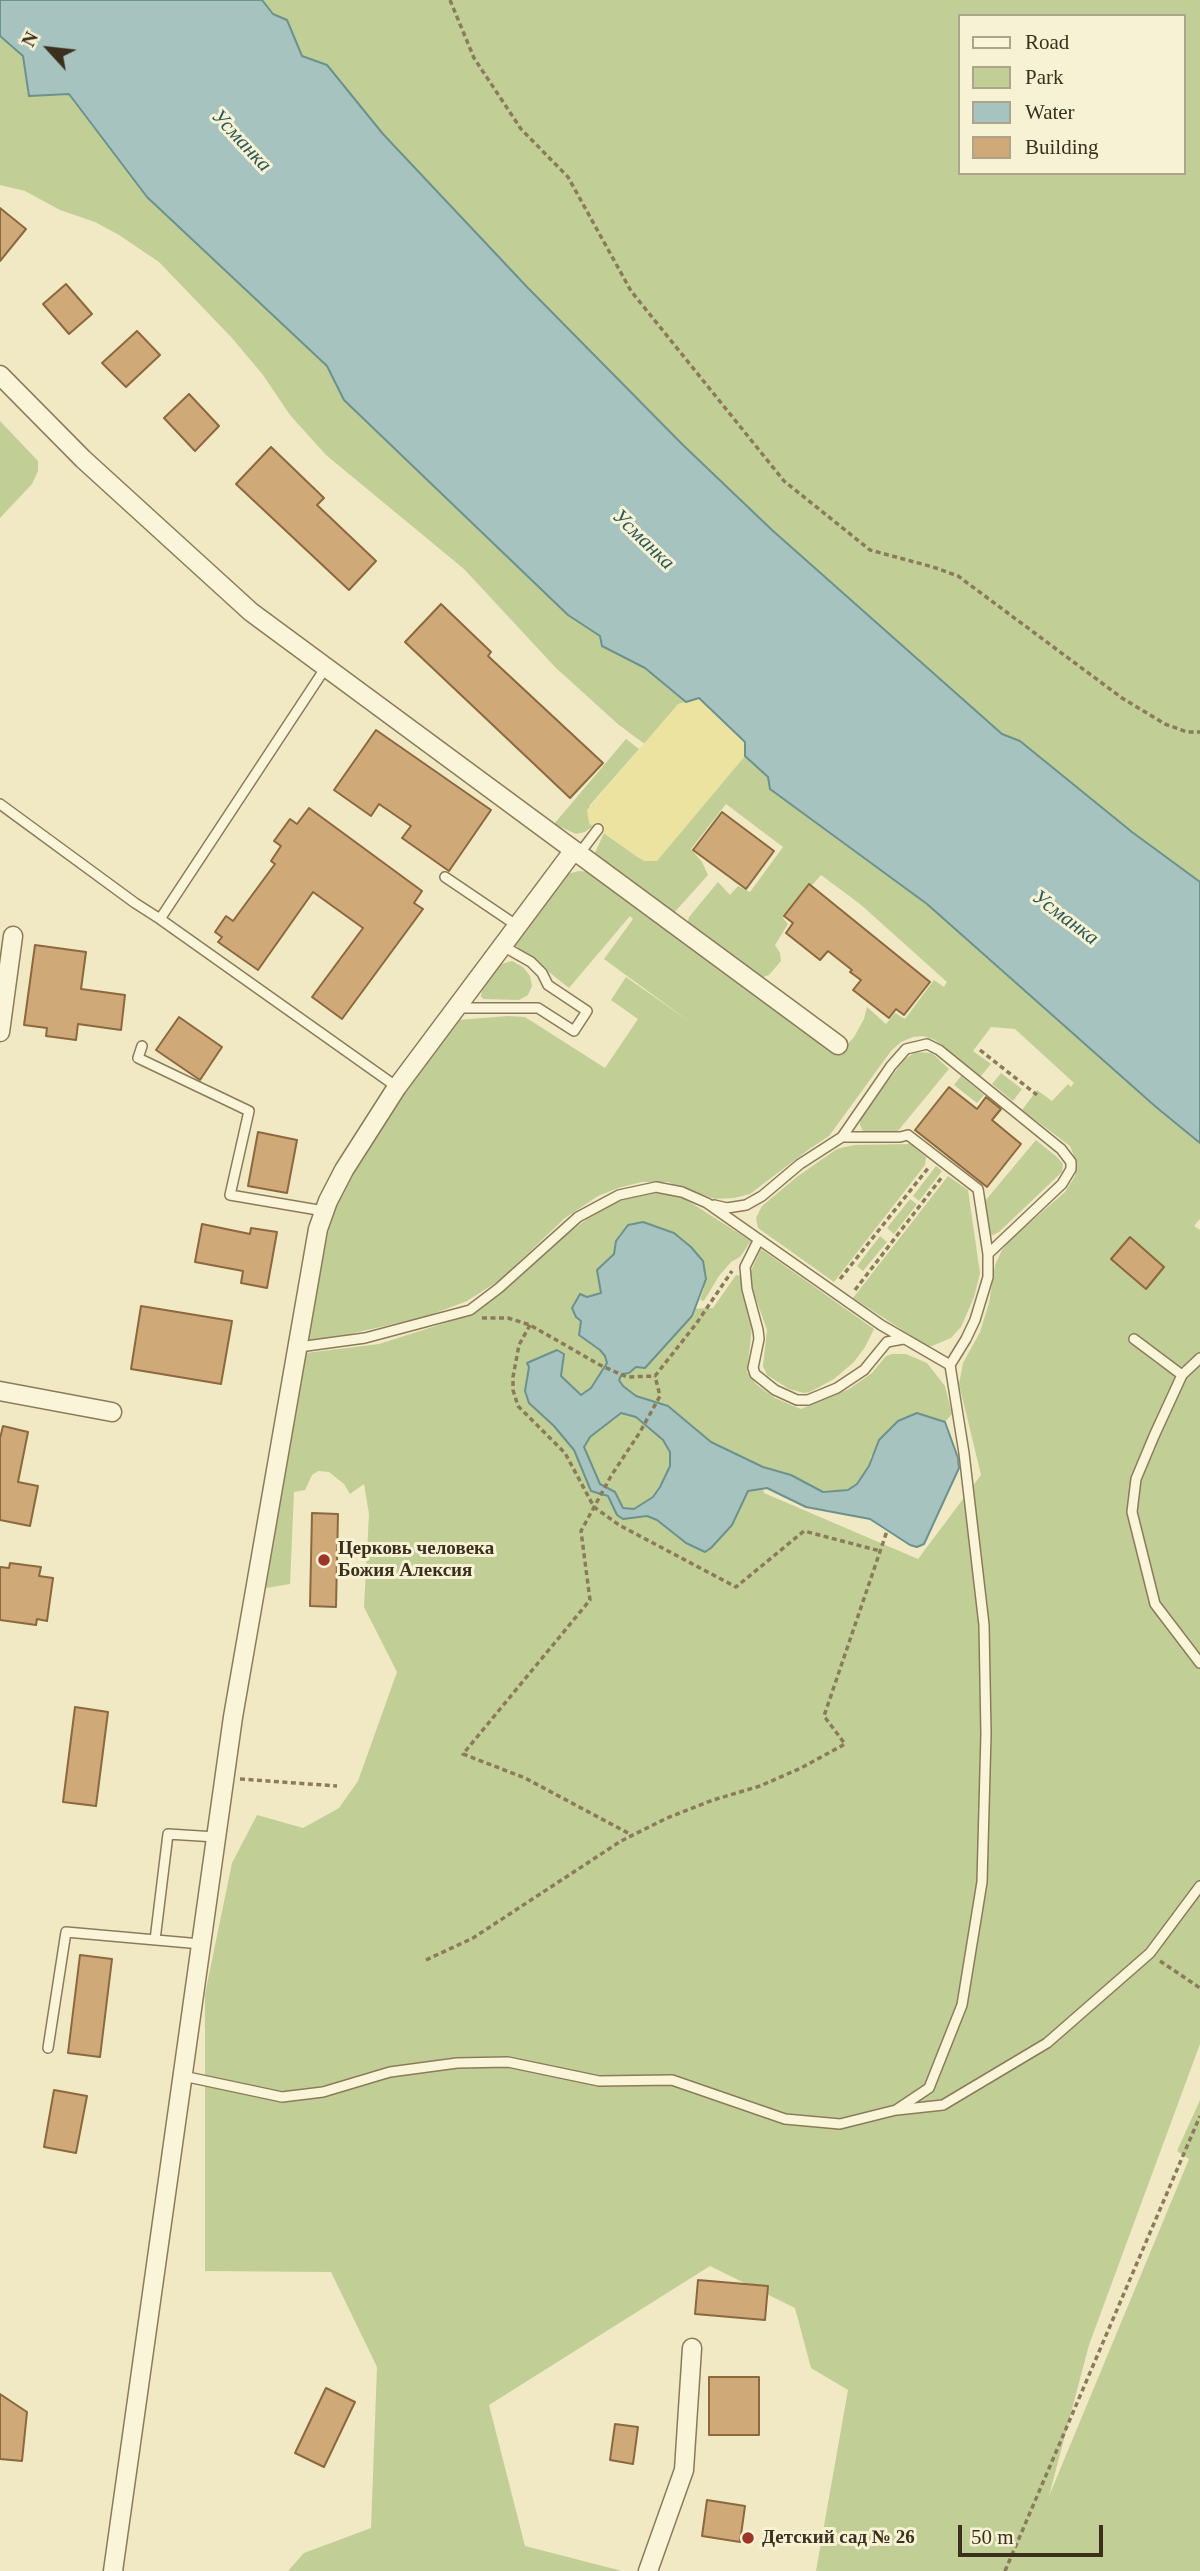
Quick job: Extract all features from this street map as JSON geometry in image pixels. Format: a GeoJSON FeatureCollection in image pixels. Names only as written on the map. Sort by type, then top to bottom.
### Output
{"type":"FeatureCollection","features":[{"type":"Feature","properties":{"kind":"street"},"geometry":{"type":"LineString","coordinates":[[0,375],[83,459],[232,595],[838,1045]]}},
{"type":"Feature","properties":{"kind":"street"},"geometry":{"type":"LineString","coordinates":[[113,2571],[224,1777],[318,1229],[344,1170],[397,1087],[516,925],[576,852]]}},
{"type":"Feature","properties":{"kind":"street"},"geometry":{"type":"LineString","coordinates":[[0,1032],[13,936]]}},
{"type":"Feature","properties":{"kind":"street"},"geometry":{"type":"LineString","coordinates":[[0,1391],[112,1412]]}},
{"type":"Feature","properties":{"kind":"street"},"geometry":{"type":"LineString","coordinates":[[648,2571],[684,2470],[692,2348]]}},
{"type":"Feature","properties":{"kind":"lane"},"geometry":{"type":"LineString","coordinates":[[160,919],[326,667]]}},
{"type":"Feature","properties":{"kind":"lane"},"geometry":{"type":"LineString","coordinates":[[0,804],[135,904],[397,1087]]}},
{"type":"Feature","properties":{"kind":"lane"},"geometry":{"type":"LineString","coordinates":[[576,852],[598,829]]}},
{"type":"Feature","properties":{"kind":"lane"},"geometry":{"type":"LineString","coordinates":[[445,877],[516,925]]}},
{"type":"Feature","properties":{"kind":"lane"},"geometry":{"type":"LineString","coordinates":[[454,1008],[538,1008],[574,1031],[587,1011],[548,985],[538,967],[501,945]]}},
{"type":"Feature","properties":{"kind":"lane"},"geometry":{"type":"LineString","coordinates":[[299,1347],[365,1338],[470,1310],[499,1288],[563,1228],[603,1202],[639,1189],[656,1187],[682,1192],[727,1208],[746,1205],[762,1196],[800,1164],[842,1137],[891,1066],[906,1049],[918,1045],[932,1045],[948,1057],[1061,1149],[1071,1162],[1070,1173],[1062,1184],[988,1254]]}},
{"type":"Feature","properties":{"kind":"lane"},"geometry":{"type":"LineString","coordinates":[[142,1046],[138,1058],[249,1111],[230,1195],[324,1211]]}},
{"type":"Feature","properties":{"kind":"lane"},"geometry":{"type":"LineString","coordinates":[[842,1137],[908,1135],[978,1189],[988,1254],[988,1277],[975,1321],[950,1365],[964,1452],[984,1625],[986,1734],[982,1882],[961,2005],[929,2088],[896,2110]]}},
{"type":"Feature","properties":{"kind":"lane"},"geometry":{"type":"LineString","coordinates":[[707,1203],[846,1301],[903,1339],[950,1365]]}},
{"type":"Feature","properties":{"kind":"lane"},"geometry":{"type":"LineString","coordinates":[[759,1239],[745,1267],[759,1339],[753,1368],[755,1374],[786,1396],[808,1400],[837,1388],[864,1370],[887,1342],[903,1339]]}},
{"type":"Feature","properties":{"kind":"lane"},"geometry":{"type":"LineString","coordinates":[[1134,1339],[1182,1375]]}},
{"type":"Feature","properties":{"kind":"lane"},"geometry":{"type":"LineString","coordinates":[[1200,1358],[1182,1375],[1136,1479],[1132,1512],[1155,1604],[1200,1663]]}},
{"type":"Feature","properties":{"kind":"lane"},"geometry":{"type":"LineString","coordinates":[[155,1940],[168,1834],[216,1837]]}},
{"type":"Feature","properties":{"kind":"lane"},"geometry":{"type":"LineString","coordinates":[[183,2076],[282,2097],[323,2092],[390,2071],[457,2063],[508,2062],[599,2081],[672,2080],[785,2119],[839,2124],[896,2110],[943,2105],[1047,2043],[1150,1953],[1200,1886]]}},
{"type":"Feature","properties":{"kind":"lane"},"geometry":{"type":"LineString","coordinates":[[48,2048],[66,1931],[201,1944]]}},
{"type":"Feature","properties":{"kind":"path"},"geometry":{"type":"LineString","coordinates":[[450,0],[474,58],[521,129],[568,177],[631,291],[784,481],[870,550],[958,576],[1122,698],[1165,724],[1187,732],[1200,732]]}},
{"type":"Feature","properties":{"kind":"path"},"geometry":{"type":"LineString","coordinates":[[979,1050],[1037,1095]]}},
{"type":"Feature","properties":{"kind":"path"},"geometry":{"type":"LineString","coordinates":[[831,1290],[936,1157]]}},
{"type":"Feature","properties":{"kind":"path"},"geometry":{"type":"LineString","coordinates":[[846,1301],[950,1167]]}},
{"type":"Feature","properties":{"kind":"path"},"geometry":{"type":"LineString","coordinates":[[655,1377],[696,1324],[721,1285],[736,1266],[749,1256]]}},
{"type":"Feature","properties":{"kind":"path"},"geometry":{"type":"LineString","coordinates":[[470,1310],[482,1318],[508,1318],[530,1325],[626,1377],[655,1377]]}},
{"type":"Feature","properties":{"kind":"path"},"geometry":{"type":"LineString","coordinates":[[530,1325],[519,1345],[513,1377],[513,1390],[518,1406],[565,1453],[594,1507],[618,1525],[736,1587],[804,1531],[880,1552]]}},
{"type":"Feature","properties":{"kind":"path"},"geometry":{"type":"LineString","coordinates":[[628,1833],[525,1778],[463,1754],[590,1600],[581,1531],[660,1396],[655,1377]]}},
{"type":"Feature","properties":{"kind":"path"},"geometry":{"type":"LineString","coordinates":[[426,1960],[473,1938],[621,1841],[679,1814],[760,1786],[845,1744],[824,1716],[887,1531]]}},
{"type":"Feature","properties":{"kind":"path"},"geometry":{"type":"LineString","coordinates":[[224,1777],[337,1786]]}},
{"type":"Feature","properties":{"kind":"path"},"geometry":{"type":"LineString","coordinates":[[1150,1953],[1200,1988]]}},
{"type":"Feature","properties":{"kind":"path"},"geometry":{"type":"LineString","coordinates":[[1005,2571],[1200,2116]]}},
{"type":"Feature","properties":{"kind":"green space"},"geometry":{"type":"Polygon","coordinates":[[[0,0],[1200,0],[1200,1219],[1194,1226],[1200,1230],[1200,2044],[1089,2345],[1049,2496],[1189,2159],[1177,2151],[1200,2100],[1200,2571],[816,2571],[848,2390],[811,2368],[795,2308],[710,2266],[489,2405],[525,2546],[622,2571],[288,2571],[304,2553],[371,2528],[377,2367],[331,2272],[205,2271],[205,1994],[232,1863],[257,1815],[303,1828],[339,1808],[358,1781],[397,1672],[364,1607],[369,1514],[364,1484],[350,1494],[344,1484],[329,1472],[318,1471],[312,1475],[305,1490],[294,1492],[290,1584],[260,1589],[306,1353],[379,1344],[470,1315],[502,1293],[554,1244],[600,1209],[623,1200],[655,1193],[682,1197],[751,1241],[740,1257],[731,1262],[719,1276],[704,1301],[700,1300],[704,1288],[658,1228],[643,1222],[628,1225],[621,1233],[616,1241],[615,1254],[597,1270],[602,1293],[587,1297],[580,1294],[574,1313],[713,1308],[736,1275],[741,1276],[752,1327],[747,1372],[757,1385],[775,1398],[801,1409],[849,1389],[872,1373],[886,1356],[906,1354],[927,1363],[945,1386],[952,1414],[945,1422],[917,1413],[871,1456],[869,1466],[857,1484],[848,1490],[817,1491],[791,1475],[759,1466],[764,1493],[918,1559],[981,1475],[959,1384],[963,1363],[980,1332],[989,1303],[995,1265],[1012,1238],[1065,1192],[1075,1176],[1076,1161],[1070,1146],[1022,1110],[1037,1090],[1052,1101],[1068,1084],[1071,1087],[1074,1083],[1015,1029],[991,1027],[973,1051],[991,1064],[980,1077],[935,1040],[923,1036],[913,1037],[901,1042],[891,1051],[829,1136],[750,1194],[715,1199],[668,1182],[642,1182],[618,1188],[598,1196],[565,1218],[500,1280],[467,1301],[425,1317],[305,1341],[329,1229],[339,1199],[379,1129],[457,1020],[525,1017],[605,1068],[638,1019],[611,1000],[626,977],[690,1022],[604,959],[633,919],[630,916],[569,988],[515,945],[567,874],[590,872],[843,1049],[854,1037],[867,1007],[886,1024],[895,1013],[905,1019],[934,980],[944,987],[947,982],[860,904],[821,875],[783,918],[788,924],[775,945],[781,961],[769,975],[758,979],[687,926],[689,917],[718,882],[730,895],[738,886],[750,892],[783,847],[726,804],[691,849],[708,875],[672,915],[593,857],[604,833],[639,858],[712,794],[619,725],[556,668],[464,569],[326,455],[290,415],[263,375],[232,338],[159,262],[95,222],[60,210],[25,191],[0,185],[0,0]]]}},
{"type":"Feature","properties":{"kind":"green space"},"geometry":{"type":"Polygon","coordinates":[[[0,421],[38,461],[38,471],[32,484],[0,518],[0,421]]]}},
{"type":"Feature","properties":{"kind":"green space"},"geometry":{"type":"Polygon","coordinates":[[[626,739],[639,749],[590,805],[589,823],[593,826],[576,834],[554,824],[626,739]]]}},
{"type":"Feature","properties":{"kind":"green space"},"geometry":{"type":"Polygon","coordinates":[[[512,961],[523,967],[530,976],[532,986],[528,995],[519,1000],[481,997],[482,988],[498,965],[512,961]]]}},
{"type":"Feature","properties":{"kind":"green space"},"geometry":{"type":"Polygon","coordinates":[[[915,1052],[932,1053],[949,1069],[897,1132],[863,1131],[860,1118],[904,1060],[915,1052]]]}},
{"type":"Feature","properties":{"kind":"green space"},"geometry":{"type":"Polygon","coordinates":[[[1001,1073],[1022,1089],[1013,1101],[992,1084],[1001,1073]]]}},
{"type":"Feature","properties":{"kind":"green space"},"geometry":{"type":"Polygon","coordinates":[[[961,1076],[984,1095],[977,1103],[954,1085],[961,1076]]]}},
{"type":"Feature","properties":{"kind":"green space"},"geometry":{"type":"Polygon","coordinates":[[[1036,1140],[1063,1164],[1062,1172],[999,1232],[989,1237],[985,1201],[1036,1140]]]}},
{"type":"Feature","properties":{"kind":"green space"},"geometry":{"type":"Polygon","coordinates":[[[910,1144],[926,1157],[925,1165],[834,1282],[758,1228],[756,1218],[762,1206],[798,1176],[837,1149],[854,1145],[910,1144]]]}},
{"type":"Feature","properties":{"kind":"green space"},"geometry":{"type":"Polygon","coordinates":[[[936,1166],[942,1171],[919,1201],[913,1196],[936,1166]]]}},
{"type":"Feature","properties":{"kind":"green space"},"geometry":{"type":"Polygon","coordinates":[[[948,1176],[968,1190],[980,1273],[974,1297],[961,1327],[951,1338],[927,1346],[853,1298],[948,1176]]]}},
{"type":"Feature","properties":{"kind":"green space"},"geometry":{"type":"Polygon","coordinates":[[[910,1199],[917,1204],[894,1234],[887,1228],[910,1199]]]}},
{"type":"Feature","properties":{"kind":"green space"},"geometry":{"type":"Polygon","coordinates":[[[880,1236],[887,1242],[863,1271],[857,1266],[880,1236]]]}},
{"type":"Feature","properties":{"kind":"green space"},"geometry":{"type":"Polygon","coordinates":[[[761,1249],[874,1329],[854,1362],[834,1379],[810,1392],[789,1389],[767,1375],[763,1366],[767,1330],[751,1285],[750,1273],[761,1249]]]}},
{"type":"Feature","properties":{"kind":"sand"},"geometry":{"type":"Polygon","coordinates":[[[699,698],[745,742],[745,756],[657,861],[644,861],[589,823],[587,810],[678,704],[699,698]]]}},
{"type":"Feature","properties":{"kind":"water","name":"Усманка"},"geometry":{"type":"Polygon","coordinates":[[[0,0],[262,0],[273,14],[287,20],[302,56],[327,65],[383,134],[528,288],[683,445],[772,530],[1002,734],[1020,741],[1132,832],[1200,882],[1200,1143],[927,904],[770,789],[768,777],[745,756],[745,742],[699,698],[686,702],[645,668],[602,646],[600,636],[568,615],[344,400],[327,366],[147,197],[69,94],[29,96],[23,56],[0,36],[0,0]]]}},
{"type":"Feature","properties":{"kind":"water"},"geometry":{"type":"Polygon","coordinates":[[[643,1222],[674,1233],[703,1261],[706,1279],[692,1316],[645,1368],[636,1367],[629,1373],[622,1374],[619,1380],[623,1386],[636,1396],[668,1406],[711,1442],[763,1467],[791,1475],[823,1492],[848,1490],[857,1484],[869,1466],[879,1440],[898,1421],[917,1413],[945,1422],[959,1468],[924,1544],[917,1547],[910,1545],[870,1519],[806,1507],[767,1488],[748,1491],[732,1525],[705,1552],[686,1543],[657,1520],[647,1516],[623,1519],[617,1515],[608,1496],[591,1491],[574,1450],[554,1426],[529,1403],[525,1391],[529,1367],[527,1363],[557,1350],[564,1354],[561,1376],[581,1395],[591,1388],[607,1363],[600,1350],[579,1335],[581,1321],[572,1308],[580,1294],[587,1297],[601,1293],[597,1270],[614,1254],[616,1241],[628,1225],[643,1222]],[[621,1413],[590,1437],[584,1447],[600,1484],[615,1492],[623,1508],[634,1509],[653,1497],[670,1466],[670,1452],[663,1440],[636,1417],[621,1413]]]}},
{"type":"Feature","properties":{"kind":"building"},"geometry":{"type":"Polygon","coordinates":[[[0,208],[26,229],[0,261],[0,208]]]}},
{"type":"Feature","properties":{"kind":"building"},"geometry":{"type":"Polygon","coordinates":[[[66,284],[92,314],[69,334],[43,304],[66,284]]]}},
{"type":"Feature","properties":{"kind":"building"},"geometry":{"type":"Polygon","coordinates":[[[137,331],[160,355],[126,387],[102,363],[137,331]]]}},
{"type":"Feature","properties":{"kind":"building"},"geometry":{"type":"Polygon","coordinates":[[[189,394],[219,426],[195,451],[164,418],[189,394]]]}},
{"type":"Feature","properties":{"kind":"building"},"geometry":{"type":"Polygon","coordinates":[[[271,447],[324,498],[317,505],[376,561],[349,590],[236,484],[271,447]]]}},
{"type":"Feature","properties":{"kind":"building"},"geometry":{"type":"Polygon","coordinates":[[[441,604],[491,652],[488,656],[603,763],[570,798],[405,642],[441,604]]]}},
{"type":"Feature","properties":{"kind":"building"},"geometry":{"type":"Polygon","coordinates":[[[376,730],[491,810],[449,871],[402,838],[411,826],[379,804],[371,816],[334,790],[376,730]]]}},
{"type":"Feature","properties":{"kind":"building"},"geometry":{"type":"Polygon","coordinates":[[[309,808],[422,891],[414,903],[423,909],[342,1019],[312,997],[363,928],[313,892],[258,970],[218,942],[222,937],[215,932],[226,916],[233,921],[275,864],[271,861],[281,846],[274,841],[290,819],[297,824],[309,808]]]}},
{"type":"Feature","properties":{"kind":"building"},"geometry":{"type":"Polygon","coordinates":[[[722,812],[774,851],[746,889],[693,850],[722,812]]]}},
{"type":"Feature","properties":{"kind":"building"},"geometry":{"type":"Polygon","coordinates":[[[809,884],[930,982],[904,1015],[896,1009],[889,1018],[853,990],[861,980],[850,972],[852,970],[828,951],[820,960],[786,933],[793,923],[784,916],[809,884]]]}},
{"type":"Feature","properties":{"kind":"building"},"geometry":{"type":"Polygon","coordinates":[[[35,945],[86,952],[81,989],[125,995],[121,1030],[78,1024],[76,1040],[46,1036],[47,1028],[24,1025],[35,945]]]}},
{"type":"Feature","properties":{"kind":"building"},"geometry":{"type":"Polygon","coordinates":[[[179,1017],[222,1047],[200,1080],[156,1050],[179,1017]]]}},
{"type":"Feature","properties":{"kind":"building"},"geometry":{"type":"Polygon","coordinates":[[[949,1087],[977,1109],[986,1097],[1001,1109],[992,1120],[1021,1144],[987,1187],[915,1130],[949,1087]]]}},
{"type":"Feature","properties":{"kind":"building"},"geometry":{"type":"Polygon","coordinates":[[[258,1132],[297,1140],[287,1193],[248,1186],[258,1132]]]}},
{"type":"Feature","properties":{"kind":"building"},"geometry":{"type":"Polygon","coordinates":[[[202,1224],[250,1234],[251,1228],[277,1232],[267,1288],[241,1283],[243,1271],[195,1262],[202,1224]]]}},
{"type":"Feature","properties":{"kind":"building"},"geometry":{"type":"Polygon","coordinates":[[[1130,1237],[1164,1267],[1146,1289],[1111,1259],[1130,1237]]]}},
{"type":"Feature","properties":{"kind":"building"},"geometry":{"type":"Polygon","coordinates":[[[141,1306],[232,1321],[221,1384],[131,1369],[141,1306]]]}},
{"type":"Feature","properties":{"kind":"building"},"geometry":{"type":"Polygon","coordinates":[[[3,1426],[28,1432],[18,1482],[38,1486],[30,1526],[0,1520],[0,1438],[3,1426]]]}},
{"type":"Feature","properties":{"kind":"building","name":"Церковь человека Божия Алексия"},"geometry":{"type":"Polygon","coordinates":[[[312,1513],[338,1514],[336,1607],[310,1606],[312,1513]]]}},
{"type":"Feature","properties":{"kind":"building"},"geometry":{"type":"Polygon","coordinates":[[[10,1563],[41,1567],[39,1576],[53,1578],[47,1621],[37,1619],[36,1625],[0,1620],[0,1567],[9,1568],[10,1563]]]}},
{"type":"Feature","properties":{"kind":"building"},"geometry":{"type":"Polygon","coordinates":[[[75,1707],[108,1712],[96,1806],[63,1802],[75,1707]]]}},
{"type":"Feature","properties":{"kind":"building"},"geometry":{"type":"Polygon","coordinates":[[[80,1955],[112,1959],[100,2057],[68,2053],[80,1955]]]}},
{"type":"Feature","properties":{"kind":"building"},"geometry":{"type":"Polygon","coordinates":[[[54,2090],[87,2096],[76,2153],[44,2147],[54,2090]]]}},
{"type":"Feature","properties":{"kind":"building"},"geometry":{"type":"Polygon","coordinates":[[[698,2280],[768,2286],[765,2320],[695,2314],[698,2280]]]}},
{"type":"Feature","properties":{"kind":"building"},"geometry":{"type":"Polygon","coordinates":[[[709,2377],[759,2377],[759,2435],[709,2435],[709,2377]]]}},
{"type":"Feature","properties":{"kind":"building"},"geometry":{"type":"Polygon","coordinates":[[[326,2388],[355,2402],[324,2467],[295,2453],[326,2388]]]}},
{"type":"Feature","properties":{"kind":"building"},"geometry":{"type":"Polygon","coordinates":[[[0,2394],[27,2412],[22,2461],[0,2459],[0,2394]]]}},
{"type":"Feature","properties":{"kind":"building"},"geometry":{"type":"Polygon","coordinates":[[[615,2424],[638,2427],[633,2464],[610,2460],[615,2424]]]}},
{"type":"Feature","properties":{"kind":"building"},"geometry":{"type":"Polygon","coordinates":[[[707,2500],[745,2506],[740,2542],[702,2536],[707,2500]]]}},
{"type":"Feature","properties":{"kind":"place","name":"Церковь человека Божия Алексия"},"geometry":{"type":"Point","coordinates":[324,1560]}},
{"type":"Feature","properties":{"kind":"place","name":"Детский сад № 26"},"geometry":{"type":"Point","coordinates":[748,2538]}}]}
